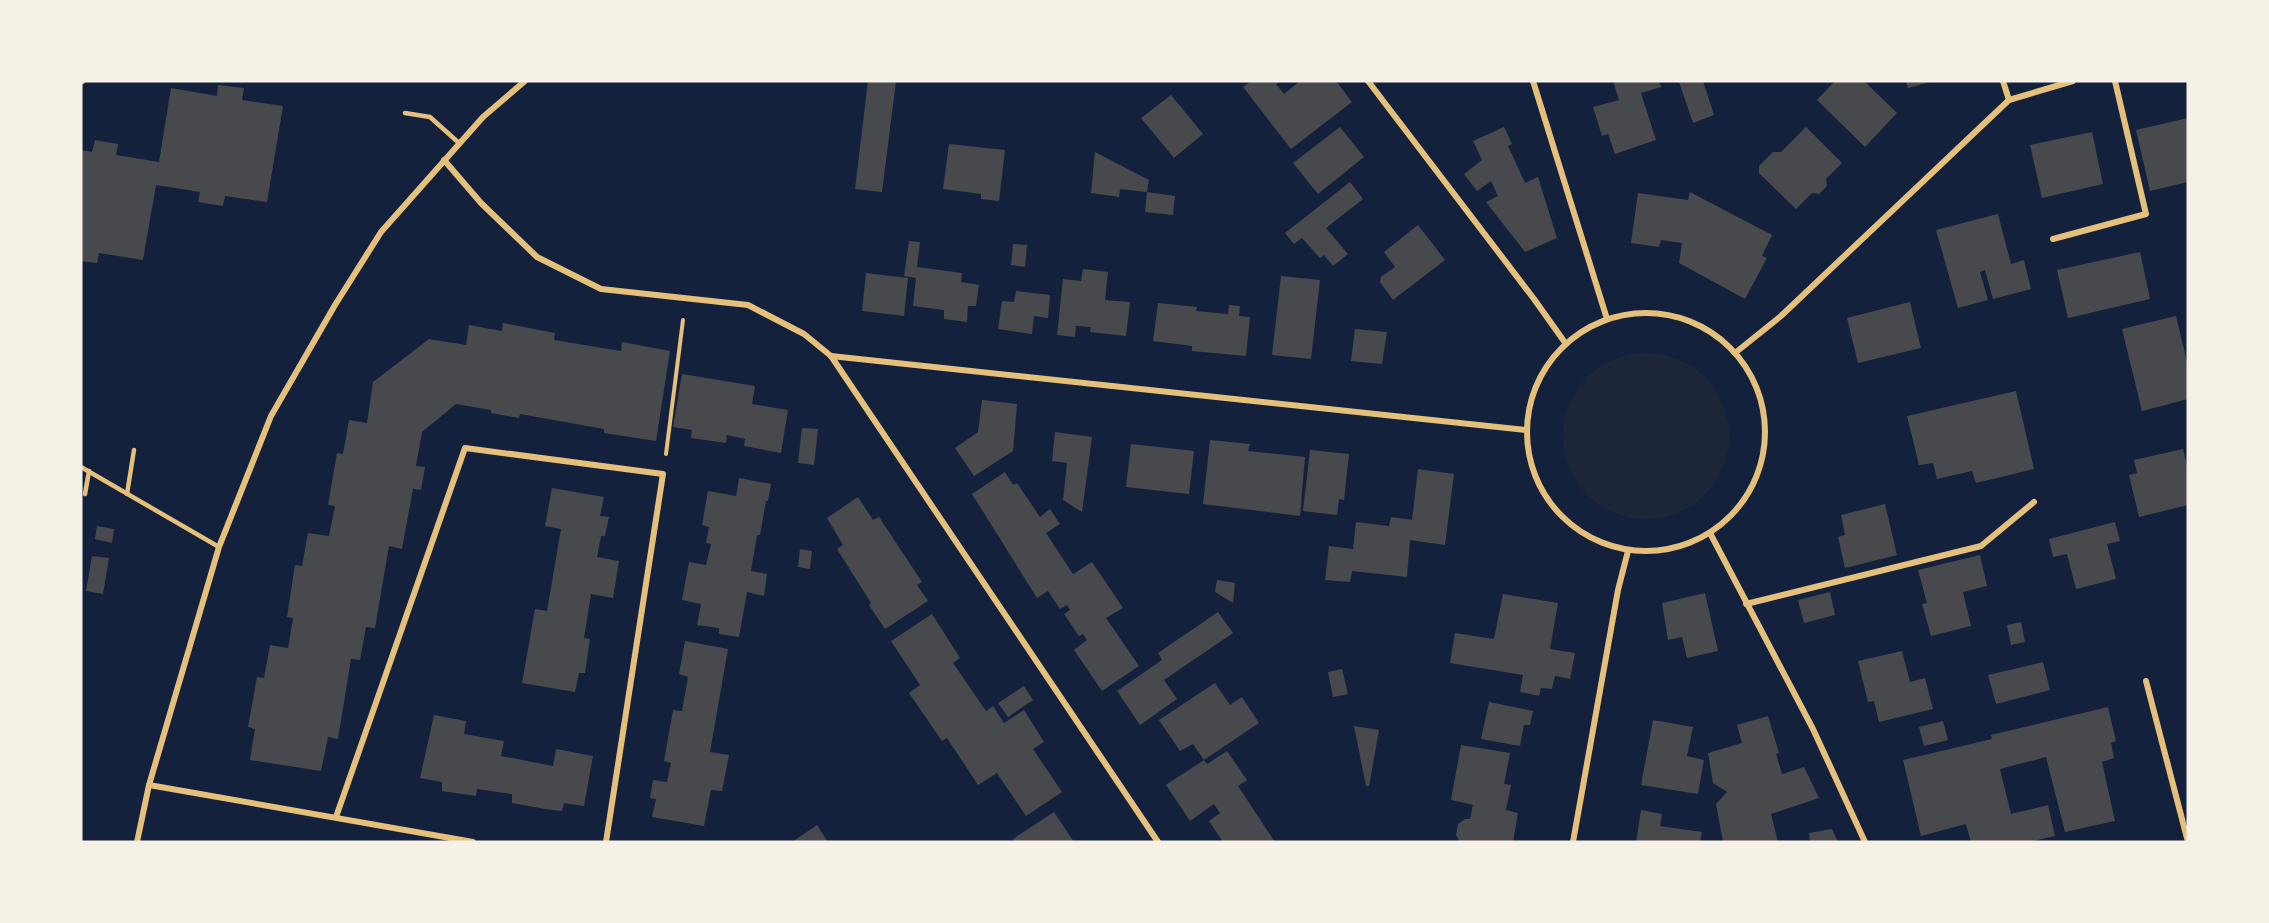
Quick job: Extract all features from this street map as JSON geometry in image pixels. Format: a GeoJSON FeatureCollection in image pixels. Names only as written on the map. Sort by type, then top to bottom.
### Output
{"type":"FeatureCollection","features":[{"type":"Feature","properties":{"kind":"street"},"geometry":{"type":"LineString","coordinates":[[137,842],[149,785],[219,547],[271,416],[335,305],[381,232],[483,117],[525,81]]}},
{"type":"Feature","properties":{"kind":"street"},"geometry":{"type":"LineString","coordinates":[[1368,81],[1566,344]]}},
{"type":"Feature","properties":{"kind":"street"},"geometry":{"type":"LineString","coordinates":[[1533,81],[1607,319]]}},
{"type":"Feature","properties":{"kind":"street"},"geometry":{"type":"LineString","coordinates":[[2003,81],[2009,100]]}},
{"type":"Feature","properties":{"kind":"street"},"geometry":{"type":"LineString","coordinates":[[1735,352],[1781,316],[2009,100],[2073,81]]}},
{"type":"Feature","properties":{"kind":"street"},"geometry":{"type":"LineString","coordinates":[[2053,239],[2146,214],[2115,81]]}},
{"type":"Feature","properties":{"kind":"street"},"geometry":{"type":"LineString","coordinates":[[444,160],[481,203],[537,257],[601,289],[748,305],[804,334],[831,356],[1158,842]]}},
{"type":"Feature","properties":{"kind":"street"},"geometry":{"type":"LineString","coordinates":[[1637,313],[1666,314],[1704,328],[1735,352],[1748,369],[1763,407],[1764,448],[1752,488],[1741,506],[1710,533],[1679,548],[1645,552],[1628,551],[1587,537],[1554,510],[1533,473],[1527,452],[1526,430],[1533,392],[1552,358],[1566,344],[1585,329],[1607,319],[1637,313]]}},
{"type":"Feature","properties":{"kind":"street"},"geometry":{"type":"LineString","coordinates":[[831,356],[1526,430]]}},
{"type":"Feature","properties":{"kind":"street"},"geometry":{"type":"LineString","coordinates":[[336,817],[465,448],[663,474],[606,842]]}},
{"type":"Feature","properties":{"kind":"street"},"geometry":{"type":"LineString","coordinates":[[1746,604],[1981,546],[2034,502]]}},
{"type":"Feature","properties":{"kind":"street"},"geometry":{"type":"LineString","coordinates":[[1710,533],[1813,729],[1865,842]]}},
{"type":"Feature","properties":{"kind":"street"},"geometry":{"type":"LineString","coordinates":[[1573,842],[1618,590],[1628,551]]}},
{"type":"Feature","properties":{"kind":"street"},"geometry":{"type":"LineString","coordinates":[[2146,681],[2188,842]]}},
{"type":"Feature","properties":{"kind":"street"},"geometry":{"type":"LineString","coordinates":[[149,785],[473,842]]}},
{"type":"Feature","properties":{"kind":"lane"},"geometry":{"type":"LineString","coordinates":[[405,113],[430,117],[459,143]]}},
{"type":"Feature","properties":{"kind":"lane"},"geometry":{"type":"LineString","coordinates":[[127,494],[134,450]]}},
{"type":"Feature","properties":{"kind":"lane"},"geometry":{"type":"LineString","coordinates":[[81,467],[219,547]]}},
{"type":"Feature","properties":{"kind":"lane"},"geometry":{"type":"LineString","coordinates":[[85,494],[89,471]]}},
{"type":"Feature","properties":{"kind":"path"},"geometry":{"type":"LineString","coordinates":[[663,474],[685,320],[675,320]]}},
{"type":"Feature","properties":{"kind":"shaded area"},"geometry":{"type":"Polygon","coordinates":[[[1646,353],[1662,354],[1678,359],[1705,377],[1723,404],[1728,420],[1728,452],[1723,468],[1705,495],[1678,513],[1662,518],[1646,519],[1630,518],[1614,513],[1587,495],[1569,468],[1564,452],[1563,436],[1564,420],[1569,404],[1587,377],[1614,359],[1630,354],[1646,353]]]}},
{"type":"Feature","properties":{"kind":"building"},"geometry":{"type":"Polygon","coordinates":[[[868,81],[896,81],[882,192],[855,189],[868,81]]]}},
{"type":"Feature","properties":{"kind":"building"},"geometry":{"type":"Polygon","coordinates":[[[1251,81],[1281,81],[1276,84],[1284,94],[1300,81],[1336,81],[1352,102],[1291,149],[1243,87],[1251,81]]]}},
{"type":"Feature","properties":{"kind":"building"},"geometry":{"type":"Polygon","coordinates":[[[1613,81],[1659,81],[1661,87],[1641,93],[1656,140],[1615,154],[1608,134],[1602,136],[1593,107],[1619,100],[1613,81]]]}},
{"type":"Feature","properties":{"kind":"building"},"geometry":{"type":"Polygon","coordinates":[[[1703,81],[1714,115],[1693,123],[1679,82],[1703,81]]]}},
{"type":"Feature","properties":{"kind":"building"},"geometry":{"type":"Polygon","coordinates":[[[1835,81],[1864,81],[1897,113],[1865,147],[1817,100],[1835,81]]]}},
{"type":"Feature","properties":{"kind":"building"},"geometry":{"type":"Polygon","coordinates":[[[1906,81],[1930,81],[1930,82],[1908,88],[1906,81]]]}},
{"type":"Feature","properties":{"kind":"building"},"geometry":{"type":"Polygon","coordinates":[[[218,85],[244,88],[242,100],[283,106],[267,202],[225,196],[223,206],[198,202],[200,192],[156,185],[143,260],[99,253],[97,263],[81,261],[81,150],[92,152],[95,140],[118,144],[116,155],[159,162],[171,88],[217,96],[218,85]]]}},
{"type":"Feature","properties":{"kind":"building"},"geometry":{"type":"Polygon","coordinates":[[[1171,95],[1203,134],[1174,158],[1141,118],[1171,95]]]}},
{"type":"Feature","properties":{"kind":"building"},"geometry":{"type":"Polygon","coordinates":[[[2188,118],[2188,182],[2150,191],[2136,130],[2188,118]]]}},
{"type":"Feature","properties":{"kind":"building"},"geometry":{"type":"Polygon","coordinates":[[[1340,127],[1364,157],[1318,194],[1293,163],[1340,127]]]}},
{"type":"Feature","properties":{"kind":"building"},"geometry":{"type":"Polygon","coordinates":[[[1504,127],[1512,144],[1508,146],[1525,183],[1538,177],[1557,238],[1525,252],[1486,202],[1498,196],[1491,181],[1477,191],[1464,174],[1482,160],[1473,141],[1504,127]]]}},
{"type":"Feature","properties":{"kind":"building"},"geometry":{"type":"Polygon","coordinates":[[[1806,127],[1842,163],[1826,179],[1827,186],[1819,194],[1812,193],[1796,209],[1759,173],[1759,166],[1773,152],[1781,152],[1806,127]]]}},
{"type":"Feature","properties":{"kind":"building"},"geometry":{"type":"Polygon","coordinates":[[[2092,132],[2103,184],[2042,198],[2030,145],[2092,132]]]}},
{"type":"Feature","properties":{"kind":"building"},"geometry":{"type":"Polygon","coordinates":[[[949,144],[1005,150],[999,201],[981,199],[981,194],[943,189],[949,144]]]}},
{"type":"Feature","properties":{"kind":"building"},"geometry":{"type":"Polygon","coordinates":[[[1095,152],[1149,180],[1147,192],[1120,189],[1119,197],[1091,193],[1095,152]]]}},
{"type":"Feature","properties":{"kind":"building"},"geometry":{"type":"Polygon","coordinates":[[[1350,182],[1363,199],[1326,228],[1348,254],[1333,266],[1324,255],[1320,258],[1302,238],[1294,244],[1285,233],[1350,182]]]}},
{"type":"Feature","properties":{"kind":"building"},"geometry":{"type":"Polygon","coordinates":[[[1147,192],[1175,196],[1173,215],[1145,212],[1147,192]]]}},
{"type":"Feature","properties":{"kind":"building"},"geometry":{"type":"Polygon","coordinates":[[[1690,192],[1772,235],[1762,256],[1767,258],[1745,299],[1679,263],[1682,243],[1661,240],[1659,247],[1631,243],[1638,193],[1688,200],[1690,192]]]}},
{"type":"Feature","properties":{"kind":"building"},"geometry":{"type":"Polygon","coordinates":[[[1998,214],[2011,264],[2024,260],[2031,289],[1993,299],[1985,270],[1980,272],[1988,300],[1958,308],[1936,230],[1998,214]]]}},
{"type":"Feature","properties":{"kind":"building"},"geometry":{"type":"Polygon","coordinates":[[[1418,225],[1445,260],[1393,300],[1380,282],[1381,277],[1395,267],[1384,252],[1418,225]]]}},
{"type":"Feature","properties":{"kind":"building"},"geometry":{"type":"Polygon","coordinates":[[[909,241],[920,242],[917,267],[962,273],[961,282],[979,285],[976,306],[968,306],[967,322],[944,319],[944,310],[913,306],[916,278],[904,276],[909,241]]]}},
{"type":"Feature","properties":{"kind":"building"},"geometry":{"type":"Polygon","coordinates":[[[1013,244],[1027,245],[1025,267],[1011,265],[1013,244]]]}},
{"type":"Feature","properties":{"kind":"building"},"geometry":{"type":"Polygon","coordinates":[[[2140,252],[2150,299],[2068,318],[2057,270],[2140,252]]]}},
{"type":"Feature","properties":{"kind":"building"},"geometry":{"type":"Polygon","coordinates":[[[1083,269],[1108,272],[1105,300],[1130,302],[1126,336],[1090,332],[1091,327],[1076,326],[1075,337],[1057,335],[1063,279],[1081,281],[1083,269]]]}},
{"type":"Feature","properties":{"kind":"building"},"geometry":{"type":"Polygon","coordinates":[[[866,273],[908,278],[904,316],[862,311],[866,273]]]}},
{"type":"Feature","properties":{"kind":"building"},"geometry":{"type":"Polygon","coordinates":[[[1281,276],[1320,280],[1311,359],[1272,355],[1281,276]]]}},
{"type":"Feature","properties":{"kind":"building"},"geometry":{"type":"Polygon","coordinates":[[[1016,291],[1050,295],[1048,318],[1034,316],[1032,334],[998,329],[1002,301],[1014,302],[1016,291]]]}},
{"type":"Feature","properties":{"kind":"building"},"geometry":{"type":"Polygon","coordinates":[[[1910,302],[1921,348],[1858,363],[1847,318],[1910,302]]]}},
{"type":"Feature","properties":{"kind":"building"},"geometry":{"type":"Polygon","coordinates":[[[1158,303],[1197,307],[1196,311],[1228,314],[1229,305],[1240,306],[1239,316],[1250,317],[1246,356],[1192,351],[1192,346],[1153,341],[1158,303]]]}},
{"type":"Feature","properties":{"kind":"building"},"geometry":{"type":"Polygon","coordinates":[[[2176,316],[2188,366],[2188,399],[2142,411],[2122,329],[2176,316]]]}},
{"type":"Feature","properties":{"kind":"building"},"geometry":{"type":"Polygon","coordinates":[[[503,323],[555,333],[554,340],[621,351],[622,342],[670,351],[656,441],[604,433],[604,429],[520,414],[519,418],[491,413],[491,410],[456,404],[422,432],[416,466],[425,467],[421,490],[413,489],[402,549],[389,546],[375,628],[366,627],[360,660],[351,659],[338,739],[328,737],[321,771],[250,760],[255,729],[248,727],[257,677],[264,678],[270,645],[288,648],[293,618],[287,617],[295,565],[302,566],[308,533],[329,536],[335,506],[328,505],[337,453],[343,454],[349,420],[367,423],[373,382],[429,339],[466,345],[469,325],[502,331],[503,323]]]}},
{"type":"Feature","properties":{"kind":"building"},"geometry":{"type":"Polygon","coordinates":[[[1355,329],[1387,332],[1382,364],[1351,361],[1355,329]]]}},
{"type":"Feature","properties":{"kind":"building"},"geometry":{"type":"Polygon","coordinates":[[[682,374],[755,386],[752,404],[788,410],[781,453],[744,446],[745,439],[727,435],[726,443],[691,438],[692,430],[673,427],[682,374]]]}},
{"type":"Feature","properties":{"kind":"building"},"geometry":{"type":"Polygon","coordinates":[[[2016,391],[2034,469],[1976,483],[1972,471],[1937,479],[1933,463],[1919,465],[1907,416],[2016,391]]]}},
{"type":"Feature","properties":{"kind":"building"},"geometry":{"type":"Polygon","coordinates":[[[982,400],[1017,404],[1013,451],[974,476],[955,448],[978,432],[982,400]]]}},
{"type":"Feature","properties":{"kind":"building"},"geometry":{"type":"Polygon","coordinates":[[[802,428],[818,429],[814,465],[798,463],[802,428]]]}},
{"type":"Feature","properties":{"kind":"building"},"geometry":{"type":"Polygon","coordinates":[[[1055,432],[1092,437],[1082,512],[1063,500],[1067,463],[1052,461],[1055,432]]]}},
{"type":"Feature","properties":{"kind":"building"},"geometry":{"type":"Polygon","coordinates":[[[1210,440],[1250,444],[1248,451],[1305,457],[1300,516],[1203,504],[1210,440]]]}},
{"type":"Feature","properties":{"kind":"building"},"geometry":{"type":"Polygon","coordinates":[[[1131,444],[1194,451],[1189,494],[1126,487],[1131,444]]]}},
{"type":"Feature","properties":{"kind":"building"},"geometry":{"type":"Polygon","coordinates":[[[2183,449],[2188,469],[2188,505],[2139,517],[2129,475],[2137,473],[2134,460],[2183,449]]]}},
{"type":"Feature","properties":{"kind":"building"},"geometry":{"type":"Polygon","coordinates":[[[1310,450],[1349,454],[1344,500],[1339,499],[1337,515],[1303,511],[1310,450]]]}},
{"type":"Feature","properties":{"kind":"building"},"geometry":{"type":"Polygon","coordinates":[[[1418,469],[1454,474],[1445,545],[1410,540],[1407,577],[1352,571],[1350,582],[1325,580],[1329,546],[1353,549],[1356,522],[1389,526],[1391,517],[1412,520],[1418,469]]]}},
{"type":"Feature","properties":{"kind":"building"},"geometry":{"type":"Polygon","coordinates":[[[1005,472],[1013,485],[1017,483],[1040,517],[1050,509],[1060,524],[1046,533],[1073,574],[1092,562],[1123,608],[1106,618],[1139,666],[1102,691],[1074,650],[1087,640],[1083,634],[1079,636],[1064,614],[1070,610],[1067,605],[1060,609],[1048,591],[1037,598],[972,494],[1005,472]]]}},
{"type":"Feature","properties":{"kind":"building"},"geometry":{"type":"Polygon","coordinates":[[[739,478],[771,484],[760,535],[757,535],[751,571],[767,574],[764,596],[747,592],[739,637],[719,634],[719,628],[697,625],[701,604],[682,600],[689,562],[706,565],[711,544],[706,543],[709,527],[702,525],[708,491],[736,496],[739,478]]]}},
{"type":"Feature","properties":{"kind":"building"},"geometry":{"type":"Polygon","coordinates":[[[552,488],[604,497],[600,516],[609,517],[605,536],[601,536],[597,557],[619,561],[613,598],[591,594],[584,638],[590,639],[585,673],[579,673],[575,692],[522,683],[535,609],[547,611],[561,529],[545,526],[552,488]]]}},
{"type":"Feature","properties":{"kind":"building"},"geometry":{"type":"Polygon","coordinates":[[[858,497],[873,520],[879,517],[922,582],[917,585],[928,601],[885,629],[837,549],[843,545],[827,518],[858,497]]]}},
{"type":"Feature","properties":{"kind":"building"},"geometry":{"type":"Polygon","coordinates":[[[1885,504],[1897,555],[1845,568],[1838,537],[1845,535],[1841,515],[1885,504]]]}},
{"type":"Feature","properties":{"kind":"building"},"geometry":{"type":"Polygon","coordinates":[[[2115,522],[2120,541],[2107,544],[2116,579],[2076,589],[2067,554],[2053,557],[2049,539],[2115,522]]]}},
{"type":"Feature","properties":{"kind":"building"},"geometry":{"type":"Polygon","coordinates":[[[97,526],[114,529],[112,543],[95,539],[97,526]]]}},
{"type":"Feature","properties":{"kind":"building"},"geometry":{"type":"Polygon","coordinates":[[[800,549],[812,551],[810,569],[798,567],[800,549]]]}},
{"type":"Feature","properties":{"kind":"building"},"geometry":{"type":"Polygon","coordinates":[[[1980,555],[1987,586],[1963,592],[1971,626],[1931,636],[1922,604],[1927,603],[1918,570],[1980,555]]]}},
{"type":"Feature","properties":{"kind":"building"},"geometry":{"type":"Polygon","coordinates":[[[92,556],[109,558],[103,594],[86,591],[92,556]]]}},
{"type":"Feature","properties":{"kind":"building"},"geometry":{"type":"Polygon","coordinates":[[[1217,580],[1235,583],[1233,603],[1215,592],[1217,580]]]}},
{"type":"Feature","properties":{"kind":"building"},"geometry":{"type":"Polygon","coordinates":[[[1830,592],[1835,615],[1804,623],[1798,600],[1830,592]]]}},
{"type":"Feature","properties":{"kind":"building"},"geometry":{"type":"Polygon","coordinates":[[[1705,593],[1718,651],[1687,658],[1682,637],[1668,640],[1662,603],[1705,593]]]}},
{"type":"Feature","properties":{"kind":"building"},"geometry":{"type":"Polygon","coordinates":[[[1503,594],[1558,603],[1550,649],[1575,653],[1570,679],[1555,676],[1552,689],[1541,688],[1539,696],[1520,692],[1523,675],[1450,663],[1455,633],[1494,639],[1503,594]]]}},
{"type":"Feature","properties":{"kind":"building"},"geometry":{"type":"Polygon","coordinates":[[[1218,612],[1233,633],[1164,680],[1177,699],[1140,725],[1117,691],[1162,660],[1158,653],[1218,612]]]}},
{"type":"Feature","properties":{"kind":"building"},"geometry":{"type":"Polygon","coordinates":[[[932,614],[960,658],[953,663],[986,711],[993,706],[1004,723],[1024,710],[1044,742],[1033,749],[1062,792],[1026,816],[997,773],[978,785],[947,738],[942,741],[909,693],[920,685],[891,641],[932,614]]]}},
{"type":"Feature","properties":{"kind":"building"},"geometry":{"type":"Polygon","coordinates":[[[2021,622],[2025,642],[2011,645],[2007,625],[2021,622]]]}},
{"type":"Feature","properties":{"kind":"building"},"geometry":{"type":"Polygon","coordinates":[[[685,641],[728,649],[710,752],[729,755],[722,791],[711,790],[704,826],[652,817],[656,799],[650,798],[653,780],[667,782],[671,763],[664,761],[673,710],[682,711],[688,677],[679,674],[685,641]]]}},
{"type":"Feature","properties":{"kind":"building"},"geometry":{"type":"Polygon","coordinates":[[[1902,651],[1910,682],[1925,678],[1933,709],[1879,722],[1874,701],[1868,702],[1858,661],[1902,651]]]}},
{"type":"Feature","properties":{"kind":"building"},"geometry":{"type":"Polygon","coordinates":[[[2043,662],[2050,690],[1996,704],[1988,675],[2043,662]]]}},
{"type":"Feature","properties":{"kind":"building"},"geometry":{"type":"Polygon","coordinates":[[[1342,669],[1348,694],[1333,697],[1328,672],[1342,669]]]}},
{"type":"Feature","properties":{"kind":"building"},"geometry":{"type":"Polygon","coordinates":[[[1215,683],[1230,705],[1242,697],[1259,723],[1204,760],[1193,744],[1180,751],[1159,720],[1215,683]]]}},
{"type":"Feature","properties":{"kind":"building"},"geometry":{"type":"Polygon","coordinates":[[[1024,686],[1033,700],[1008,717],[998,703],[1024,686]]]}},
{"type":"Feature","properties":{"kind":"building"},"geometry":{"type":"Polygon","coordinates":[[[1489,702],[1533,711],[1530,725],[1524,725],[1520,746],[1481,739],[1489,702]]]}},
{"type":"Feature","properties":{"kind":"building"},"geometry":{"type":"Polygon","coordinates":[[[2108,707],[2116,741],[2111,743],[2114,758],[2102,762],[2115,821],[2065,832],[2046,757],[2000,769],[2011,814],[2048,805],[2055,836],[2029,842],[1971,842],[1966,824],[1921,836],[1903,760],[1992,739],[1991,735],[2108,707]]]}},
{"type":"Feature","properties":{"kind":"building"},"geometry":{"type":"Polygon","coordinates":[[[434,715],[466,721],[464,734],[504,741],[501,756],[553,766],[556,749],[593,756],[584,806],[564,803],[562,811],[545,809],[512,803],[512,794],[477,789],[476,796],[442,791],[442,782],[420,778],[434,715]]]}},
{"type":"Feature","properties":{"kind":"building"},"geometry":{"type":"Polygon","coordinates":[[[1768,716],[1779,753],[1776,754],[1782,774],[1804,767],[1819,798],[1771,814],[1778,842],[1723,842],[1716,804],[1727,792],[1713,783],[1708,753],[1742,743],[1737,725],[1768,716]]]}},
{"type":"Feature","properties":{"kind":"building"},"geometry":{"type":"Polygon","coordinates":[[[1653,720],[1693,727],[1687,756],[1704,760],[1698,794],[1641,785],[1653,720]]]}},
{"type":"Feature","properties":{"kind":"building"},"geometry":{"type":"Polygon","coordinates":[[[1943,721],[1948,740],[1924,746],[1919,727],[1943,721]]]}},
{"type":"Feature","properties":{"kind":"building"},"geometry":{"type":"Polygon","coordinates":[[[1354,726],[1379,730],[1369,786],[1366,786],[1354,726]]]}},
{"type":"Feature","properties":{"kind":"building"},"geometry":{"type":"Polygon","coordinates":[[[1461,745],[1510,753],[1504,784],[1511,785],[1506,810],[1518,813],[1513,842],[1460,842],[1456,835],[1458,824],[1465,819],[1470,819],[1473,805],[1451,800],[1461,745]]]}},
{"type":"Feature","properties":{"kind":"building"},"geometry":{"type":"Polygon","coordinates":[[[1227,751],[1247,780],[1238,786],[1275,842],[1223,842],[1209,821],[1220,813],[1214,804],[1190,821],[1166,785],[1204,760],[1207,764],[1227,751]]]}},
{"type":"Feature","properties":{"kind":"building"},"geometry":{"type":"Polygon","coordinates":[[[1641,810],[1662,814],[1660,826],[1702,832],[1700,842],[1636,842],[1641,810]]]}},
{"type":"Feature","properties":{"kind":"building"},"geometry":{"type":"Polygon","coordinates":[[[1054,812],[1074,842],[1015,842],[1013,839],[1054,812]]]}},
{"type":"Feature","properties":{"kind":"building"},"geometry":{"type":"Polygon","coordinates":[[[817,825],[828,842],[792,842],[817,825]]]}},
{"type":"Feature","properties":{"kind":"building"},"geometry":{"type":"Polygon","coordinates":[[[1832,829],[1838,842],[1810,842],[1809,833],[1832,829]]]}}]}
